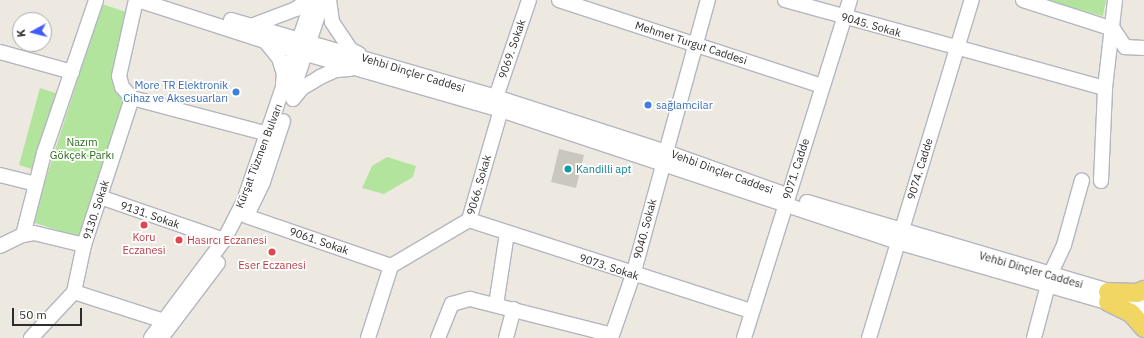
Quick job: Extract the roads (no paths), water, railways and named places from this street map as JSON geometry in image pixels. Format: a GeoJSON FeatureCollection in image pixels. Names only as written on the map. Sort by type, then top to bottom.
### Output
{"type":"FeatureCollection","features":[{"type":"Feature","properties":{"kind":"main road"},"geometry":{"type":"LineString","coordinates":[[1108,297],[1137,293],[1144,290]]}},
{"type":"Feature","properties":{"kind":"main road"},"geometry":{"type":"LineString","coordinates":[[1108,297],[1131,314],[1144,328]]}},
{"type":"Feature","properties":{"kind":"street"},"geometry":{"type":"LineString","coordinates":[[23,235],[36,184],[96,0]]}},
{"type":"Feature","properties":{"kind":"street"},"geometry":{"type":"LineString","coordinates":[[268,134],[132,98],[122,87],[119,76],[137,0],[266,42],[304,46]]}},
{"type":"Feature","properties":{"kind":"street"},"geometry":{"type":"LineString","coordinates":[[169,0],[251,26],[358,68],[498,103]]}},
{"type":"Feature","properties":{"kind":"street"},"geometry":{"type":"LineString","coordinates":[[251,26],[296,9],[307,0]]}},
{"type":"Feature","properties":{"kind":"street","name":"Kürşat Tüzmen Bulvarı"},"geometry":{"type":"LineString","coordinates":[[304,46],[313,0]]}},
{"type":"Feature","properties":{"kind":"street","name":"Kürşat Tüzmen Bulvarı"},"geometry":{"type":"LineString","coordinates":[[163,337],[199,291],[246,216],[263,182],[284,103],[304,46],[323,0]]}},
{"type":"Feature","properties":{"kind":"street"},"geometry":{"type":"LineString","coordinates":[[329,0],[332,22],[343,39],[351,50],[372,60]]}},
{"type":"Feature","properties":{"kind":"street","name":"9069. Sokak"},"geometry":{"type":"LineString","coordinates":[[498,103],[529,0]]}},
{"type":"Feature","properties":{"kind":"street","name":"Mehmet Turgut Caddesi"},"geometry":{"type":"LineString","coordinates":[[559,0],[822,86]]}},
{"type":"Feature","properties":{"kind":"street","name":"9040. Sokak"},"geometry":{"type":"LineString","coordinates":[[612,336],[633,275],[708,0]]}},
{"type":"Feature","properties":{"kind":"street","name":"9045. Sokak"},"geometry":{"type":"LineString","coordinates":[[785,0],[1105,88]]}},
{"type":"Feature","properties":{"kind":"street","name":"9071. Cadde"},"geometry":{"type":"LineString","coordinates":[[744,338],[751,311],[850,0]]}},
{"type":"Feature","properties":{"kind":"street","name":"9074. Cadde"},"geometry":{"type":"LineString","coordinates":[[869,338],[972,0]]}},
{"type":"Feature","properties":{"kind":"street"},"geometry":{"type":"LineString","coordinates":[[1023,0],[1044,3],[1113,29],[1124,47],[1144,48]]}},
{"type":"Feature","properties":{"kind":"street"},"geometry":{"type":"LineString","coordinates":[[1101,181],[1105,88],[1113,29],[1115,0]]}},
{"type":"Feature","properties":{"kind":"street"},"geometry":{"type":"LineString","coordinates":[[266,42],[279,58],[284,74],[284,103]]}},
{"type":"Feature","properties":{"kind":"street","name":"Vehbi Dinçler Caddesi"},"geometry":{"type":"LineString","coordinates":[[304,46],[372,60],[899,237],[1108,297],[1144,301]]}},
{"type":"Feature","properties":{"kind":"street"},"geometry":{"type":"LineString","coordinates":[[0,52],[72,72]]}},
{"type":"Feature","properties":{"kind":"street"},"geometry":{"type":"LineString","coordinates":[[284,103],[302,88],[320,77],[336,70],[358,68]]}},
{"type":"Feature","properties":{"kind":"street","name":"9130. Sokak"},"geometry":{"type":"LineString","coordinates":[[74,292],[84,245],[132,98]]}},
{"type":"Feature","properties":{"kind":"street","name":"Kürşat Tüzmen Bulvarı"},"geometry":{"type":"LineString","coordinates":[[163,337],[164,320],[224,240],[244,201],[268,134],[284,103]]}},
{"type":"Feature","properties":{"kind":"street","name":"9066. Sokak"},"geometry":{"type":"LineString","coordinates":[[391,266],[469,220],[498,103]]}},
{"type":"Feature","properties":{"kind":"street"},"geometry":{"type":"LineString","coordinates":[[0,175],[36,184]]}},
{"type":"Feature","properties":{"kind":"street"},"geometry":{"type":"LineString","coordinates":[[1034,338],[1049,280],[1064,245],[1082,180]]}},
{"type":"Feature","properties":{"kind":"street","name":"9131. Sokak"},"geometry":{"type":"LineString","coordinates":[[100,197],[224,240]]}},
{"type":"Feature","properties":{"kind":"street","name":"9061. Sokak"},"geometry":{"type":"LineString","coordinates":[[246,216],[391,266]]}},
{"type":"Feature","properties":{"kind":"street","name":"9073. Sokak"},"geometry":{"type":"LineString","coordinates":[[469,220],[633,275],[751,311]]}},
{"type":"Feature","properties":{"kind":"street"},"geometry":{"type":"LineString","coordinates":[[496,305],[507,233]]}},
{"type":"Feature","properties":{"kind":"street"},"geometry":{"type":"LineString","coordinates":[[0,246],[23,235],[47,234],[84,245]]}},
{"type":"Feature","properties":{"kind":"street"},"geometry":{"type":"LineString","coordinates":[[368,338],[391,266]]}},
{"type":"Feature","properties":{"kind":"street"},"geometry":{"type":"LineString","coordinates":[[31,338],[74,292],[164,320]]}},
{"type":"Feature","properties":{"kind":"street"},"geometry":{"type":"LineString","coordinates":[[1108,297],[1144,313]]}},
{"type":"Feature","properties":{"kind":"street"},"geometry":{"type":"LineString","coordinates":[[438,338],[452,304],[470,299],[514,309],[612,336]]}},
{"type":"Feature","properties":{"kind":"street"},"geometry":{"type":"LineString","coordinates":[[506,338],[514,309]]}},
{"type":"Feature","properties":{"kind":"place","name":"More TR Elektronik Cihaz ve Aksesuarları"},"geometry":{"type":"Point","coordinates":[236,92]}},
{"type":"Feature","properties":{"kind":"place","name":"sağlamcilar"},"geometry":{"type":"Point","coordinates":[648,105]}},
{"type":"Feature","properties":{"kind":"place","name":"Kandilli apt"},"geometry":{"type":"Point","coordinates":[568,169]}},
{"type":"Feature","properties":{"kind":"place","name":"Koru Eczanesi"},"geometry":{"type":"Point","coordinates":[144,225]}},
{"type":"Feature","properties":{"kind":"place","name":"Hasırcı Eczanesi"},"geometry":{"type":"Point","coordinates":[179,240]}},
{"type":"Feature","properties":{"kind":"place","name":"Eser Eczanesi"},"geometry":{"type":"Point","coordinates":[272,252]}},
{"type":"Feature","properties":{"kind":"park label","name":"Nazım Gökçek Parkı"},"geometry":{"type":"Point","coordinates":[82,149]}}]}
